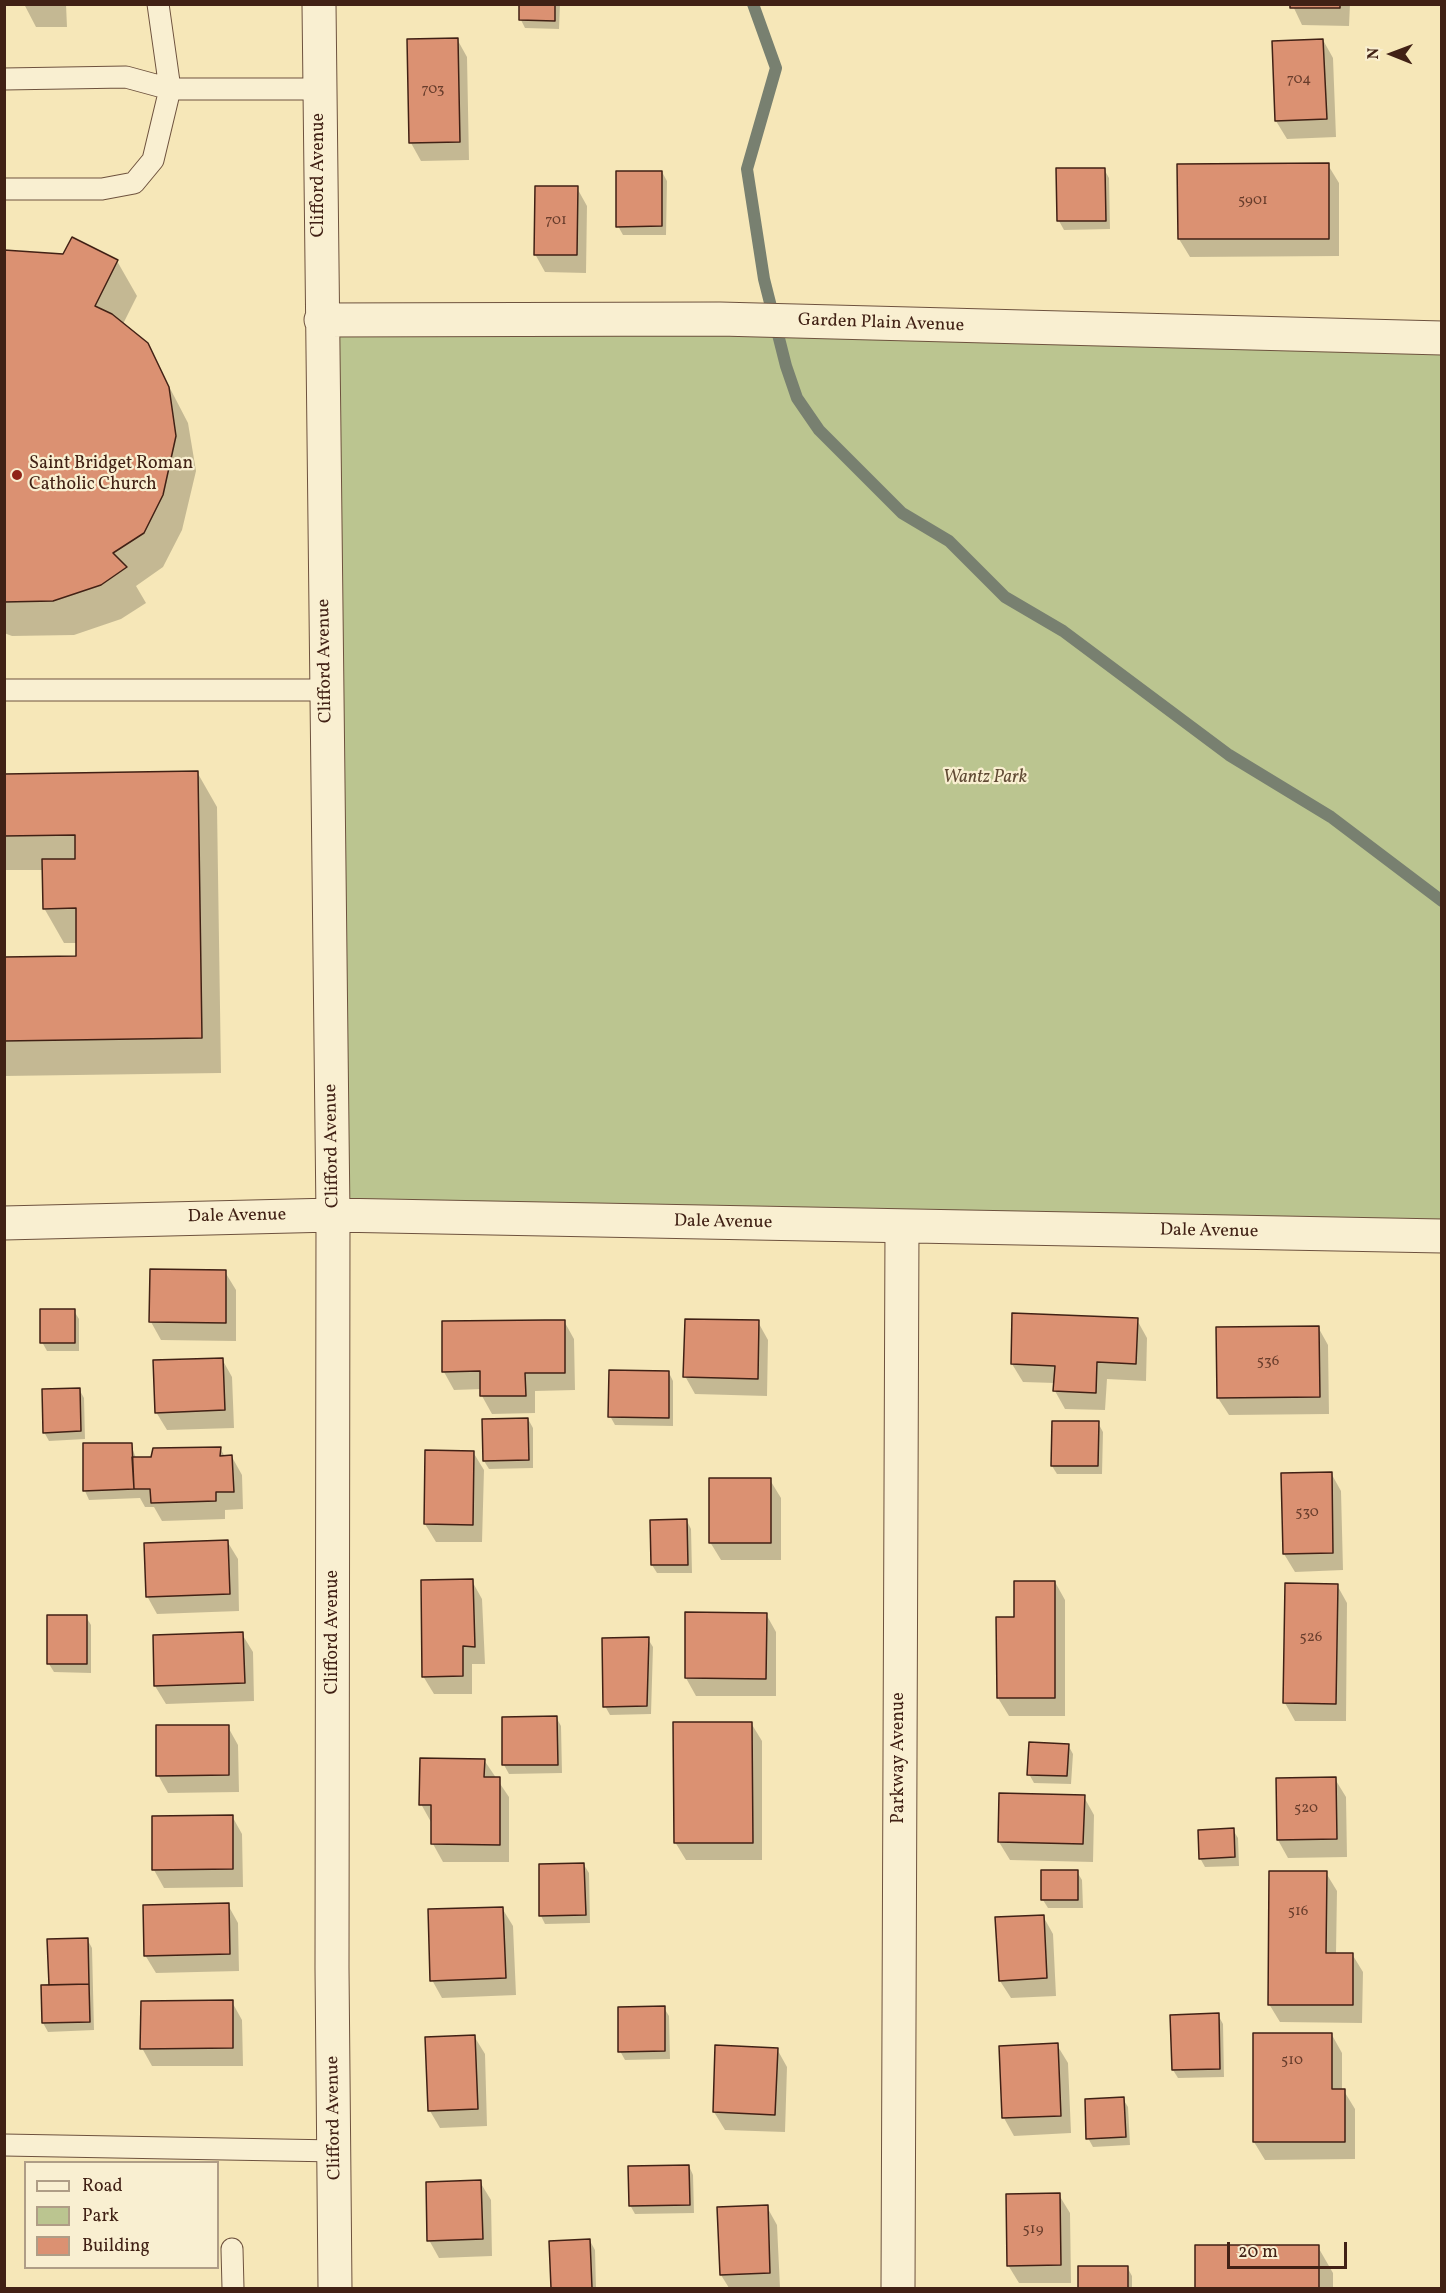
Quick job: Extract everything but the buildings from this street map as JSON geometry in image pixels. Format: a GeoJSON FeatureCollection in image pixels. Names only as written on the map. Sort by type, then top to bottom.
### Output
{"type":"FeatureCollection","features":[{"type":"Feature","properties":{"kind":"street","name":"Clifford Avenue"},"geometry":{"type":"LineString","coordinates":[[319,4],[333,1215],[332,1968],[336,2151],[335,2289]]}},
{"type":"Feature","properties":{"kind":"street","name":"Garden Plain Avenue"},"geometry":{"type":"LineString","coordinates":[[321,320],[720,319],[1442,338]]}},
{"type":"Feature","properties":{"kind":"street","name":"Dale Avenue"},"geometry":{"type":"LineString","coordinates":[[4,1223],[333,1215],[1442,1236]]}},
{"type":"Feature","properties":{"kind":"street","name":"Parkway Avenue"},"geometry":{"type":"LineString","coordinates":[[898,2289],[902,1227]]}},
{"type":"Feature","properties":{"kind":"lane"},"geometry":{"type":"LineString","coordinates":[[4,189],[102,189],[134,183],[153,160],[170,89],[158,4]]}},
{"type":"Feature","properties":{"kind":"lane"},"geometry":{"type":"LineString","coordinates":[[4,79],[126,77],[170,89],[319,89]]}},
{"type":"Feature","properties":{"kind":"lane"},"geometry":{"type":"LineString","coordinates":[[4,690],[326,690]]}},
{"type":"Feature","properties":{"kind":"lane"},"geometry":{"type":"LineString","coordinates":[[4,2145],[336,2151]]}},
{"type":"Feature","properties":{"kind":"lane"},"geometry":{"type":"LineString","coordinates":[[232,2249],[233,2289]]}},
{"type":"Feature","properties":{"kind":"green space","name":"Wantz Park"},"geometry":{"type":"Polygon","coordinates":[[[321,320],[1441,339],[1441,1236],[333,1215],[321,320]]]}},
{"type":"Feature","properties":{"kind":"waterway"},"geometry":{"type":"LineString","coordinates":[[753,4],[776,68],[747,169],[764,279],[786,366],[797,398],[819,430],[902,513],[949,541],[1005,597],[1063,631],[1229,755],[1331,817],[1442,901]]}},
{"type":"Feature","properties":{"kind":"place","name":"Saint Bridget Roman Catholic Church"},"geometry":{"type":"Point","coordinates":[17,475]}}]}
